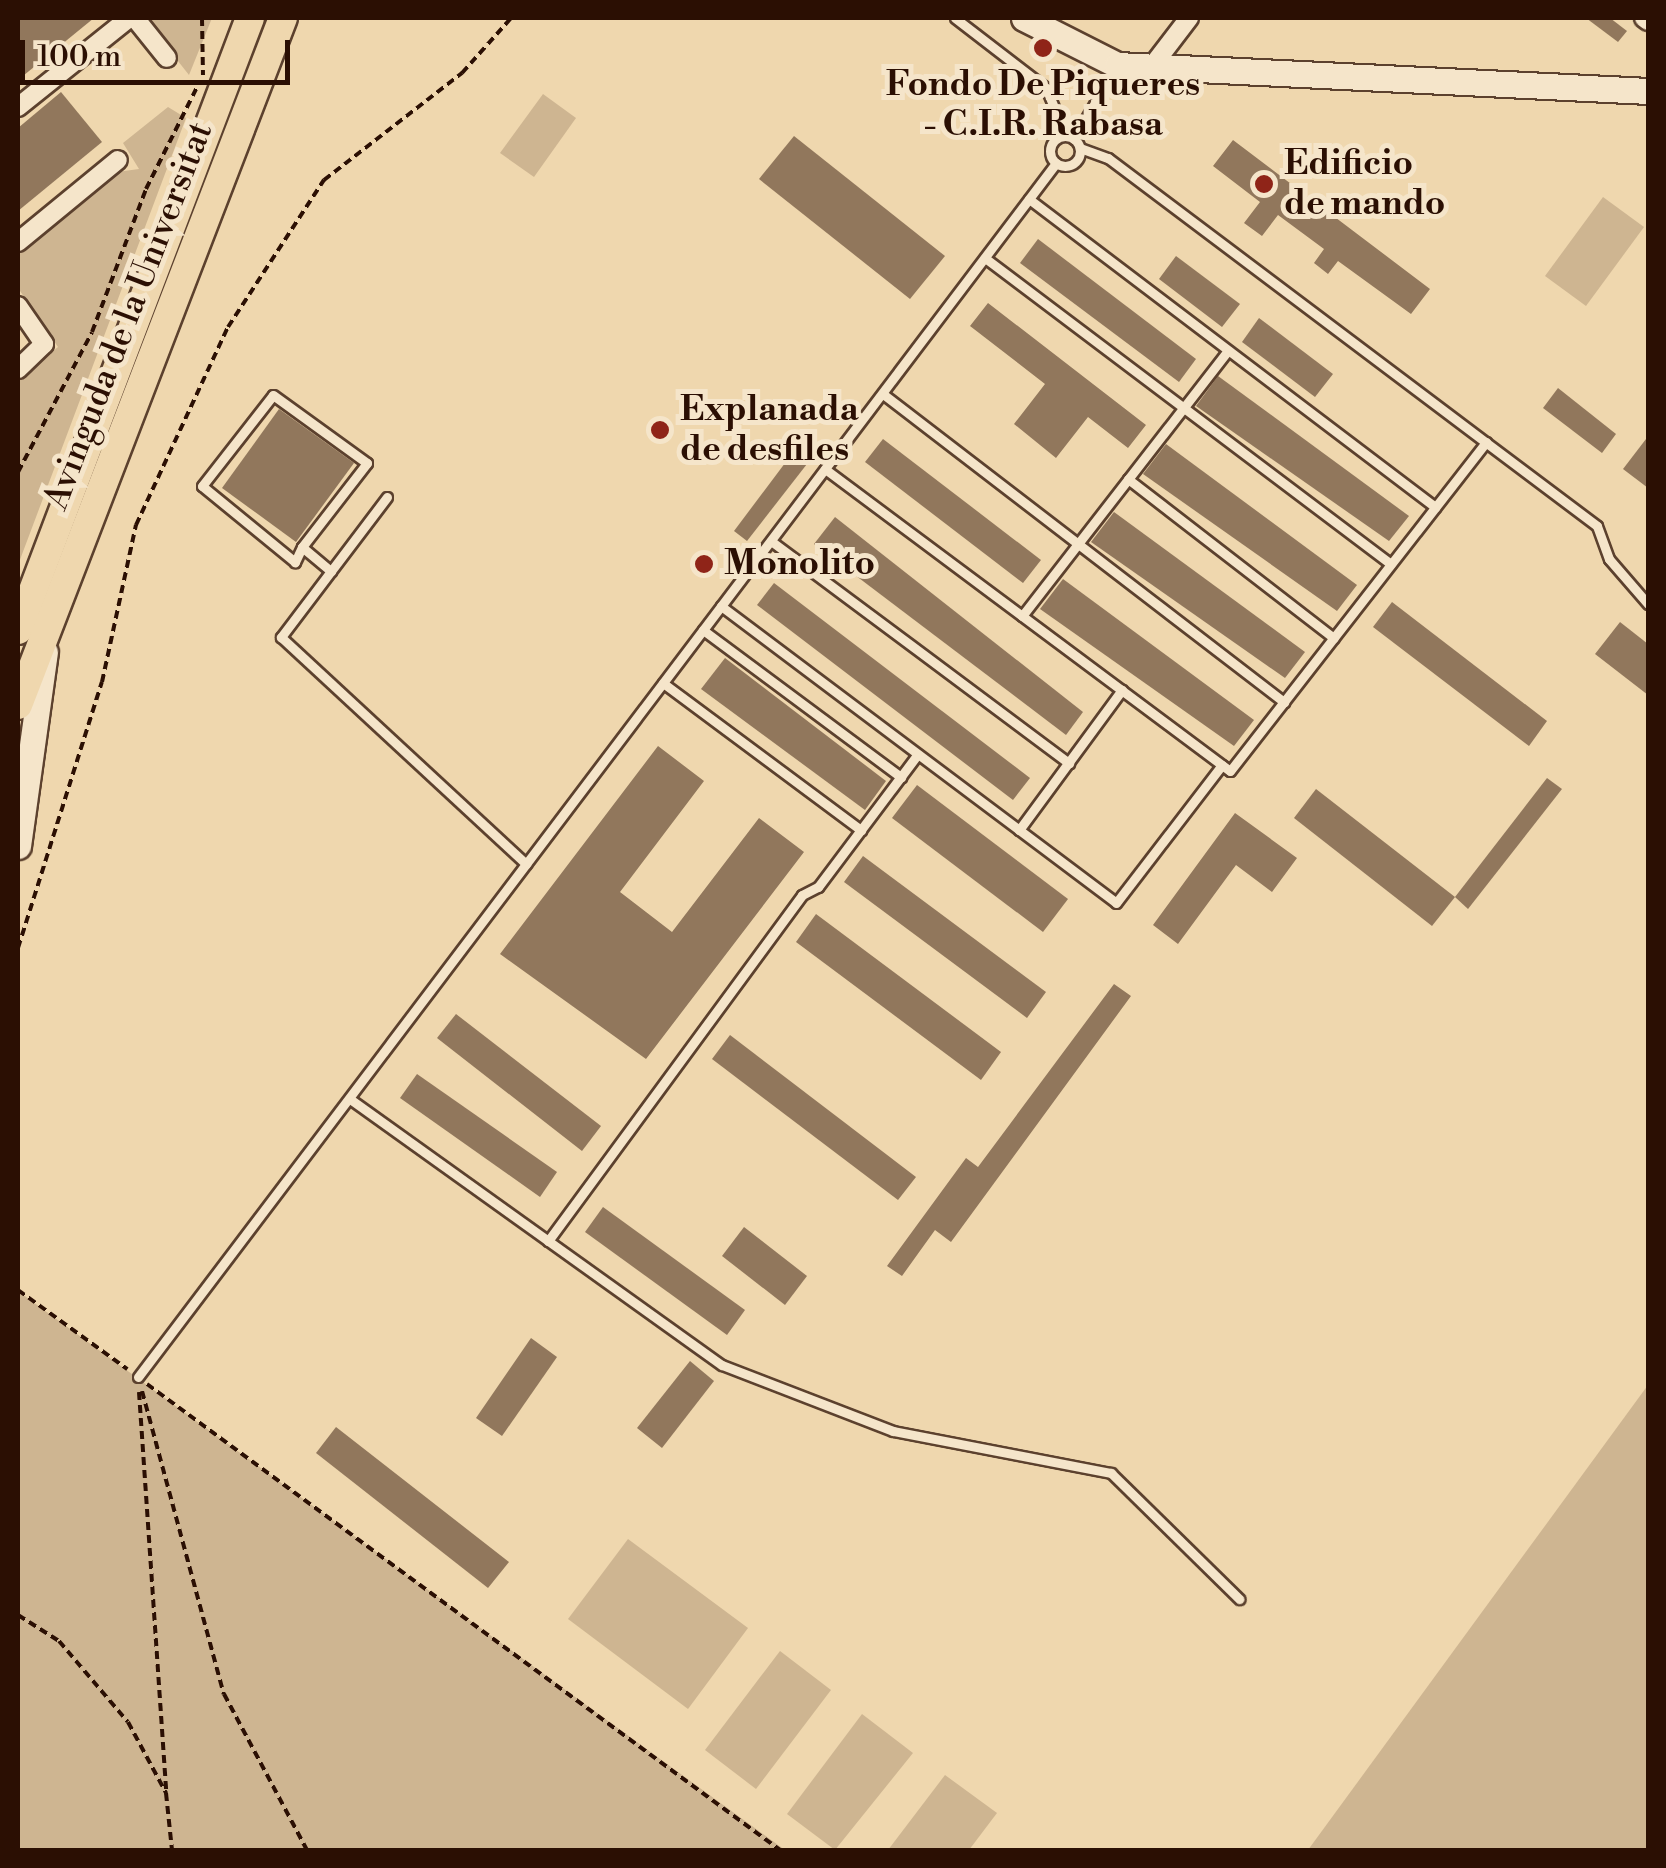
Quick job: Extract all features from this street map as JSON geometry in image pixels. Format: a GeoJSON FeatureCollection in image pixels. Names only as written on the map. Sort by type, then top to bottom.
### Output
{"type":"FeatureCollection","features":[{"type":"Feature","properties":{"kind":"main road","name":"Avinguda de la Universitat"},"geometry":{"type":"LineString","coordinates":[[18,630],[250,18]]}},
{"type":"Feature","properties":{"kind":"main road","name":"Avinguda de la Universitat"},"geometry":{"type":"LineString","coordinates":[[18,705],[46,642],[283,18]]}},
{"type":"Feature","properties":{"kind":"street"},"geometry":{"type":"LineString","coordinates":[[18,106],[132,18],[167,58]]}},
{"type":"Feature","properties":{"kind":"street"},"geometry":{"type":"LineString","coordinates":[[1024,18],[1116,66],[1648,91]]}},
{"type":"Feature","properties":{"kind":"street"},"geometry":{"type":"LineString","coordinates":[[1150,69],[1189,18]]}},
{"type":"Feature","properties":{"kind":"street"},"geometry":{"type":"LineString","coordinates":[[18,242],[118,160]]}},
{"type":"Feature","properties":{"kind":"street"},"geometry":{"type":"LineString","coordinates":[[18,306],[44,344],[18,369]]}},
{"type":"Feature","properties":{"kind":"street","name":"Avinguda de la Universitat"},"geometry":{"type":"LineString","coordinates":[[18,846],[19,803],[46,642]]}},
{"type":"Feature","properties":{"kind":"lane"},"geometry":{"type":"LineString","coordinates":[[955,18],[1046,88],[1073,141]]}},
{"type":"Feature","properties":{"kind":"lane"},"geometry":{"type":"LineString","coordinates":[[1056,163],[1071,165],[1073,141],[1116,66]]}},
{"type":"Feature","properties":{"kind":"lane"},"geometry":{"type":"LineString","coordinates":[[138,1377],[1056,163],[1052,145],[1073,141],[1108,158],[1598,526],[1609,559],[1648,604]]}},
{"type":"Feature","properties":{"kind":"lane"},"geometry":{"type":"LineString","coordinates":[[1029,199],[1436,507]]}},
{"type":"Feature","properties":{"kind":"lane"},"geometry":{"type":"LineString","coordinates":[[985,258],[1391,564]]}},
{"type":"Feature","properties":{"kind":"lane"},"geometry":{"type":"LineString","coordinates":[[1022,616],[1228,350]]}},
{"type":"Feature","properties":{"kind":"lane"},"geometry":{"type":"LineString","coordinates":[[274,394],[367,463],[302,547],[295,562],[202,486],[274,394]]}},
{"type":"Feature","properties":{"kind":"lane"},"geometry":{"type":"LineString","coordinates":[[883,394],[1284,702]]}},
{"type":"Feature","properties":{"kind":"lane"},"geometry":{"type":"LineString","coordinates":[[825,470],[1230,771],[1486,442]]}},
{"type":"Feature","properties":{"kind":"lane"},"geometry":{"type":"LineString","coordinates":[[1128,479],[1334,638]]}},
{"type":"Feature","properties":{"kind":"lane"},"geometry":{"type":"LineString","coordinates":[[388,497],[281,637],[526,864]]}},
{"type":"Feature","properties":{"kind":"lane"},"geometry":{"type":"LineString","coordinates":[[771,541],[1069,763]]}},
{"type":"Feature","properties":{"kind":"lane"},"geometry":{"type":"LineString","coordinates":[[302,547],[331,571]]}},
{"type":"Feature","properties":{"kind":"lane"},"geometry":{"type":"LineString","coordinates":[[721,606],[1116,903],[1222,765]]}},
{"type":"Feature","properties":{"kind":"lane"},"geometry":{"type":"LineString","coordinates":[[703,630],[901,777]]}},
{"type":"Feature","properties":{"kind":"lane"},"geometry":{"type":"LineString","coordinates":[[663,683],[861,830]]}},
{"type":"Feature","properties":{"kind":"lane"},"geometry":{"type":"LineString","coordinates":[[1019,830],[1122,690]]}},
{"type":"Feature","properties":{"kind":"lane"},"geometry":{"type":"LineString","coordinates":[[548,1241],[802,895],[818,887],[918,754]]}},
{"type":"Feature","properties":{"kind":"lane"},"geometry":{"type":"LineString","coordinates":[[350,1099],[722,1366],[788,1395],[893,1431],[1111,1473],[1238,1599]]}},
{"type":"Feature","properties":{"kind":"path"},"geometry":{"type":"LineString","coordinates":[[18,472],[92,332],[152,174],[204,73],[202,18]]}},
{"type":"Feature","properties":{"kind":"path"},"geometry":{"type":"LineString","coordinates":[[18,1290],[780,1850]]}},
{"type":"Feature","properties":{"kind":"path"},"geometry":{"type":"LineString","coordinates":[[138,1377],[172,1850]]}},
{"type":"Feature","properties":{"kind":"path"},"geometry":{"type":"LineString","coordinates":[[138,1377],[224,1694],[307,1850]]}},
{"type":"Feature","properties":{"kind":"path"},"geometry":{"type":"LineString","coordinates":[[18,1615],[59,1642],[128,1722],[166,1792]]}},
{"type":"Feature","properties":{"kind":"shaded area"},"geometry":{"type":"Polygon","coordinates":[[[144,18],[212,18],[189,75],[144,18]]]}},
{"type":"Feature","properties":{"kind":"shaded area"},"geometry":{"type":"Polygon","coordinates":[[[543,94],[576,118],[534,177],[500,153],[543,94]]]}},
{"type":"Feature","properties":{"kind":"shaded area"},"geometry":{"type":"Polygon","coordinates":[[[168,107],[186,118],[18,565],[18,380],[58,347],[18,288],[18,249],[117,172],[139,169],[123,143],[168,107]]]}},
{"type":"Feature","properties":{"kind":"shaded area"},"geometry":{"type":"Polygon","coordinates":[[[1603,197],[1644,227],[1586,306],[1545,276],[1603,197]]]}},
{"type":"Feature","properties":{"kind":"shaded area"},"geometry":{"type":"Polygon","coordinates":[[[18,1291],[785,1850],[18,1850],[18,1291]]]}},
{"type":"Feature","properties":{"kind":"shaded area"},"geometry":{"type":"Polygon","coordinates":[[[1648,1385],[1648,1850],[1308,1850],[1648,1385]]]}},
{"type":"Feature","properties":{"kind":"shaded area"},"geometry":{"type":"Polygon","coordinates":[[[628,1539],[748,1628],[688,1709],[568,1619],[628,1539]]]}},
{"type":"Feature","properties":{"kind":"shaded area"},"geometry":{"type":"Polygon","coordinates":[[[780,1651],[831,1690],[756,1789],[705,1750],[780,1651]]]}},
{"type":"Feature","properties":{"kind":"shaded area"},"geometry":{"type":"Polygon","coordinates":[[[862,1714],[913,1753],[835,1850],[787,1814],[862,1714]]]}},
{"type":"Feature","properties":{"kind":"shaded area"},"geometry":{"type":"Polygon","coordinates":[[[945,1775],[997,1813],[969,1850],[888,1850],[945,1775]]]}},
{"type":"Feature","properties":{"kind":"building"},"geometry":{"type":"Polygon","coordinates":[[[18,18],[94,18],[18,80],[18,18]]]}},
{"type":"Feature","properties":{"kind":"building"},"geometry":{"type":"Polygon","coordinates":[[[1586,18],[1610,18],[1627,31],[1618,42],[1586,18]]]}},
{"type":"Feature","properties":{"kind":"building"},"geometry":{"type":"Polygon","coordinates":[[[61,92],[102,142],[18,211],[18,128],[61,92]]]}},
{"type":"Feature","properties":{"kind":"building"},"geometry":{"type":"Polygon","coordinates":[[[794,136],[945,256],[910,299],[759,179],[794,136]]]}},
{"type":"Feature","properties":{"kind":"building"},"geometry":{"type":"Polygon","coordinates":[[[1233,140],[1430,289],[1411,314],[1338,261],[1328,274],[1314,263],[1324,249],[1278,215],[1262,236],[1244,223],[1260,202],[1213,166],[1233,140]]]}},
{"type":"Feature","properties":{"kind":"building"},"geometry":{"type":"Polygon","coordinates":[[[1038,239],[1196,359],[1179,382],[1020,263],[1038,239]]]}},
{"type":"Feature","properties":{"kind":"building"},"geometry":{"type":"Polygon","coordinates":[[[1176,256],[1240,304],[1222,327],[1159,279],[1176,256]]]}},
{"type":"Feature","properties":{"kind":"building"},"geometry":{"type":"Polygon","coordinates":[[[988,303],[1146,425],[1128,448],[1088,417],[1056,458],[1014,424],[1045,384],[970,326],[988,303]]]}},
{"type":"Feature","properties":{"kind":"building"},"geometry":{"type":"Polygon","coordinates":[[[1259,318],[1333,374],[1315,397],[1242,342],[1259,318]]]}},
{"type":"Feature","properties":{"kind":"building"},"geometry":{"type":"Polygon","coordinates":[[[1218,376],[1409,516],[1389,541],[1196,406],[1218,376]]]}},
{"type":"Feature","properties":{"kind":"building"},"geometry":{"type":"Polygon","coordinates":[[[1558,388],[1616,434],[1602,453],[1543,408],[1558,388]]]}},
{"type":"Feature","properties":{"kind":"building"},"geometry":{"type":"Polygon","coordinates":[[[279,409],[354,463],[296,542],[222,488],[279,409]]]}},
{"type":"Feature","properties":{"kind":"building"},"geometry":{"type":"Polygon","coordinates":[[[806,435],[821,446],[747,541],[734,531],[806,435]]]}},
{"type":"Feature","properties":{"kind":"building"},"geometry":{"type":"Polygon","coordinates":[[[883,439],[1041,560],[1023,583],[865,462],[883,439]]]}},
{"type":"Feature","properties":{"kind":"building"},"geometry":{"type":"Polygon","coordinates":[[[1646,439],[1648,456],[1648,488],[1623,469],[1646,439]]]}},
{"type":"Feature","properties":{"kind":"building"},"geometry":{"type":"Polygon","coordinates":[[[1166,444],[1357,585],[1337,611],[1143,474],[1166,444]]]}},
{"type":"Feature","properties":{"kind":"building"},"geometry":{"type":"Polygon","coordinates":[[[1114,512],[1305,652],[1285,678],[1091,542],[1114,512]]]}},
{"type":"Feature","properties":{"kind":"building"},"geometry":{"type":"Polygon","coordinates":[[[835,517],[1083,712],[1066,735],[814,544],[835,517]]]}},
{"type":"Feature","properties":{"kind":"building"},"geometry":{"type":"Polygon","coordinates":[[[1063,579],[1254,720],[1234,746],[1040,609],[1063,579]]]}},
{"type":"Feature","properties":{"kind":"building"},"geometry":{"type":"Polygon","coordinates":[[[774,583],[1030,778],[1013,800],[757,605],[774,583]]]}},
{"type":"Feature","properties":{"kind":"building"},"geometry":{"type":"Polygon","coordinates":[[[1392,602],[1547,721],[1529,746],[1373,627],[1392,602]]]}},
{"type":"Feature","properties":{"kind":"building"},"geometry":{"type":"Polygon","coordinates":[[[1620,622],[1648,644],[1648,695],[1595,654],[1620,622]]]}},
{"type":"Feature","properties":{"kind":"building"},"geometry":{"type":"Polygon","coordinates":[[[725,658],[886,781],[865,810],[701,689],[725,658]]]}},
{"type":"Feature","properties":{"kind":"building"},"geometry":{"type":"Polygon","coordinates":[[[658,746],[704,781],[620,892],[672,932],[759,818],[804,852],[646,1059],[500,954],[658,746]]]}},
{"type":"Feature","properties":{"kind":"building"},"geometry":{"type":"Polygon","coordinates":[[[1547,778],[1562,789],[1468,909],[1455,897],[1547,778]]]}},
{"type":"Feature","properties":{"kind":"building"},"geometry":{"type":"Polygon","coordinates":[[[917,785],[1068,899],[1043,932],[892,818],[917,785]]]}},
{"type":"Feature","properties":{"kind":"building"},"geometry":{"type":"Polygon","coordinates":[[[1316,789],[1455,897],[1432,926],[1294,818],[1316,789]]]}},
{"type":"Feature","properties":{"kind":"building"},"geometry":{"type":"Polygon","coordinates":[[[1235,813],[1297,858],[1272,892],[1236,865],[1178,944],[1153,925],[1235,813]]]}},
{"type":"Feature","properties":{"kind":"building"},"geometry":{"type":"Polygon","coordinates":[[[863,856],[1046,992],[1027,1018],[844,882],[863,856]]]}},
{"type":"Feature","properties":{"kind":"building"},"geometry":{"type":"Polygon","coordinates":[[[816,914],[1001,1052],[981,1080],[796,942],[816,914]]]}},
{"type":"Feature","properties":{"kind":"building"},"geometry":{"type":"Polygon","coordinates":[[[1114,984],[1131,996],[951,1242],[935,1230],[902,1276],[887,1266],[966,1158],[978,1167],[1114,984]]]}},
{"type":"Feature","properties":{"kind":"building"},"geometry":{"type":"Polygon","coordinates":[[[456,1014],[601,1126],[582,1151],[437,1038],[456,1014]]]}},
{"type":"Feature","properties":{"kind":"building"},"geometry":{"type":"Polygon","coordinates":[[[730,1035],[916,1177],[898,1200],[712,1059],[730,1035]]]}},
{"type":"Feature","properties":{"kind":"building"},"geometry":{"type":"Polygon","coordinates":[[[417,1074],[557,1172],[540,1197],[400,1098],[417,1074]]]}},
{"type":"Feature","properties":{"kind":"building"},"geometry":{"type":"Polygon","coordinates":[[[603,1207],[745,1310],[727,1335],[585,1232],[603,1207]]]}},
{"type":"Feature","properties":{"kind":"building"},"geometry":{"type":"Polygon","coordinates":[[[744,1227],[807,1276],[785,1305],[722,1256],[744,1227]]]}},
{"type":"Feature","properties":{"kind":"building"},"geometry":{"type":"Polygon","coordinates":[[[531,1338],[557,1357],[502,1436],[476,1418],[531,1338]]]}},
{"type":"Feature","properties":{"kind":"building"},"geometry":{"type":"Polygon","coordinates":[[[690,1361],[714,1381],[662,1448],[637,1428],[690,1361]]]}},
{"type":"Feature","properties":{"kind":"building"},"geometry":{"type":"Polygon","coordinates":[[[336,1427],[509,1562],[488,1588],[316,1453],[336,1427]]]}},
{"type":"Feature","properties":{"kind":"place","name":"Fondo De Piqueres - C.I.R. Rabasa"},"geometry":{"type":"Point","coordinates":[1043,48]}},
{"type":"Feature","properties":{"kind":"place","name":"Edificio de mando"},"geometry":{"type":"Point","coordinates":[1264,184]}},
{"type":"Feature","properties":{"kind":"place","name":"Explanada de desfiles"},"geometry":{"type":"Point","coordinates":[660,430]}},
{"type":"Feature","properties":{"kind":"place","name":"Monolito"},"geometry":{"type":"Point","coordinates":[704,564]}}]}
